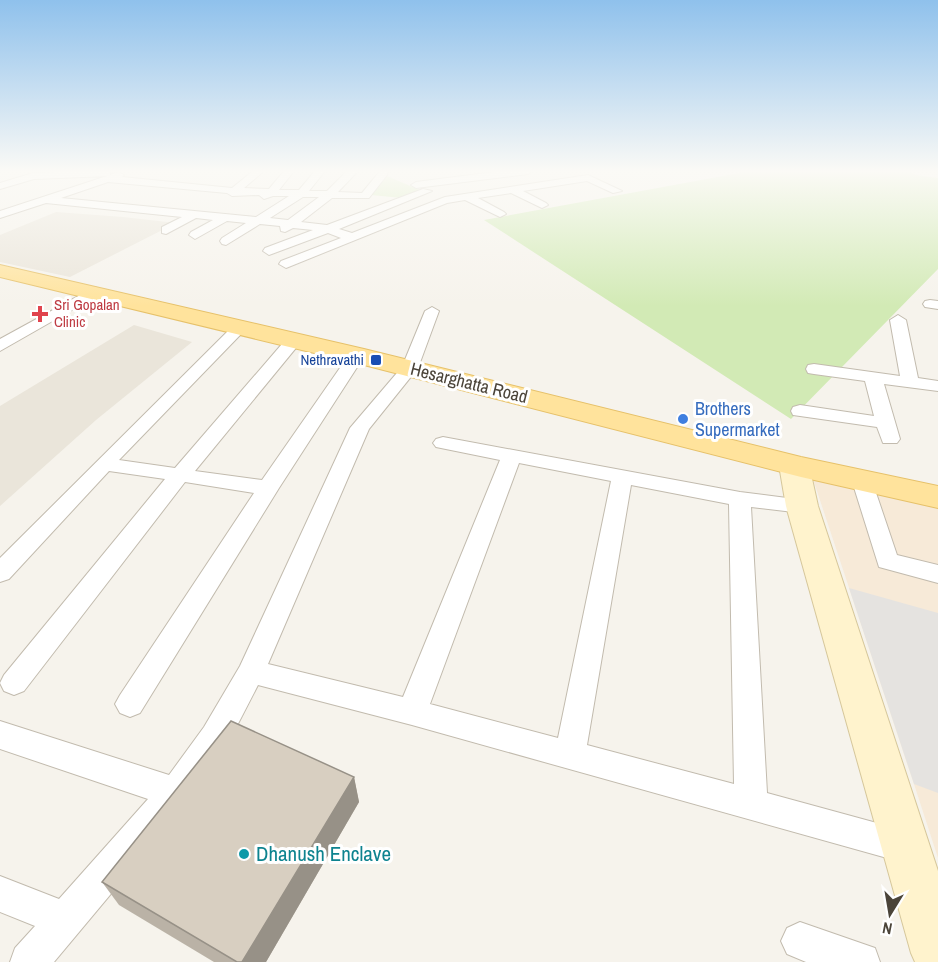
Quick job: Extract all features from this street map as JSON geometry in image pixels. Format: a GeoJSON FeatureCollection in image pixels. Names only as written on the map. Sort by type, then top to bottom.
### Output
{"type":"FeatureCollection","features":[{"type":"Feature","properties":{"kind":"main road","name":"Hesarghatta Road"},"geometry":{"type":"LineString","coordinates":[[0,271],[94,291],[357,355],[794,465],[938,496]]}},
{"type":"Feature","properties":{"kind":"street"},"geometry":{"type":"LineString","coordinates":[[166,230],[191,216]]}},
{"type":"Feature","properties":{"kind":"street"},"geometry":{"type":"LineString","coordinates":[[195,235],[228,216],[330,226],[351,237]]}},
{"type":"Feature","properties":{"kind":"street"},"geometry":{"type":"LineString","coordinates":[[226,241],[267,216]]}},
{"type":"Feature","properties":{"kind":"street"},"geometry":{"type":"LineString","coordinates":[[302,216],[263,249],[358,216]]}},
{"type":"Feature","properties":{"kind":"street"},"geometry":{"type":"LineString","coordinates":[[330,226],[342,216]]}},
{"type":"Feature","properties":{"kind":"street"},"geometry":{"type":"LineString","coordinates":[[286,264],[405,216]]}},
{"type":"Feature","properties":{"kind":"street"},"geometry":{"type":"LineString","coordinates":[[0,346],[94,291]]}},
{"type":"Feature","properties":{"kind":"street"},"geometry":{"type":"LineString","coordinates":[[29,962],[175,793],[215,738],[251,672],[360,428],[410,368],[432,311]]}},
{"type":"Feature","properties":{"kind":"street"},"geometry":{"type":"LineString","coordinates":[[898,320],[910,382]]}},
{"type":"Feature","properties":{"kind":"street"},"geometry":{"type":"LineString","coordinates":[[0,573],[240,327]]}},
{"type":"Feature","properties":{"kind":"street"},"geometry":{"type":"LineString","coordinates":[[14,684],[180,475],[294,340]]}},
{"type":"Feature","properties":{"kind":"street"},"geometry":{"type":"LineString","coordinates":[[130,704],[268,488],[357,355]]}},
{"type":"Feature","properties":{"kind":"street"},"geometry":{"type":"LineString","coordinates":[[814,369],[938,386]]}},
{"type":"Feature","properties":{"kind":"street"},"geometry":{"type":"LineString","coordinates":[[800,411],[888,431],[873,377]]}},
{"type":"Feature","properties":{"kind":"street"},"geometry":{"type":"LineString","coordinates":[[443,443],[740,499],[802,506]]}},
{"type":"Feature","properties":{"kind":"street"},"geometry":{"type":"LineString","coordinates":[[412,712],[513,455]]}},
{"type":"Feature","properties":{"kind":"street"},"geometry":{"type":"LineString","coordinates":[[104,464],[268,488]]}},
{"type":"Feature","properties":{"kind":"street"},"geometry":{"type":"LineString","coordinates":[[794,465],[802,506],[938,953]]}},
{"type":"Feature","properties":{"kind":"street"},"geometry":{"type":"LineString","coordinates":[[570,754],[622,476]]}},
{"type":"Feature","properties":{"kind":"street"},"geometry":{"type":"LineString","coordinates":[[862,481],[887,561],[938,574]]}},
{"type":"Feature","properties":{"kind":"street"},"geometry":{"type":"LineString","coordinates":[[740,499],[751,803]]}},
{"type":"Feature","properties":{"kind":"street"},"geometry":{"type":"LineString","coordinates":[[251,672],[570,754],[906,847]]}},
{"type":"Feature","properties":{"kind":"street"},"geometry":{"type":"LineString","coordinates":[[0,735],[175,793]]}},
{"type":"Feature","properties":{"kind":"street"},"geometry":{"type":"LineString","coordinates":[[0,894],[66,920]]}},
{"type":"Feature","properties":{"kind":"street"},"geometry":{"type":"LineString","coordinates":[[800,941],[861,962]]}},
{"type":"Feature","properties":{"kind":"shaded area"},"geometry":{"type":"Polygon","coordinates":[[[47,216],[108,216],[176,223],[70,277],[0,262],[0,235],[47,216]]]}},
{"type":"Feature","properties":{"kind":"shaded area"},"geometry":{"type":"Polygon","coordinates":[[[134,325],[192,342],[96,420],[0,506],[0,406],[134,325]]]}},
{"type":"Feature","properties":{"kind":"shaded area"},"geometry":{"type":"Polygon","coordinates":[[[812,476],[938,504],[938,858],[914,784],[812,476]]]}},
{"type":"Feature","properties":{"kind":"shaded area"},"geometry":{"type":"Polygon","coordinates":[[[849,588],[938,613],[938,793],[914,784],[849,588]]]}},
{"type":"Feature","properties":{"kind":"green space"},"geometry":{"type":"Polygon","coordinates":[[[506,216],[938,216],[938,269],[791,419],[484,220],[506,216]]]}},
{"type":"Feature","properties":{"kind":"building","name":"Dhanush Enclave"},"geometry":{"type":"Polygon","coordinates":[[[231,721],[354,777],[242,962],[237,962],[102,882],[231,721]]]}},
{"type":"Feature","properties":{"kind":"place","name":"Sri Gopalan Clinic"},"geometry":{"type":"Point","coordinates":[40,314]}},
{"type":"Feature","properties":{"kind":"place","name":"Nethravathi"},"geometry":{"type":"Point","coordinates":[376,360]}},
{"type":"Feature","properties":{"kind":"place","name":"Brothers Supermarket"},"geometry":{"type":"Point","coordinates":[683,419]}},
{"type":"Feature","properties":{"kind":"place","name":"Dhanush Enclave"},"geometry":{"type":"Point","coordinates":[244,854]}}]}
